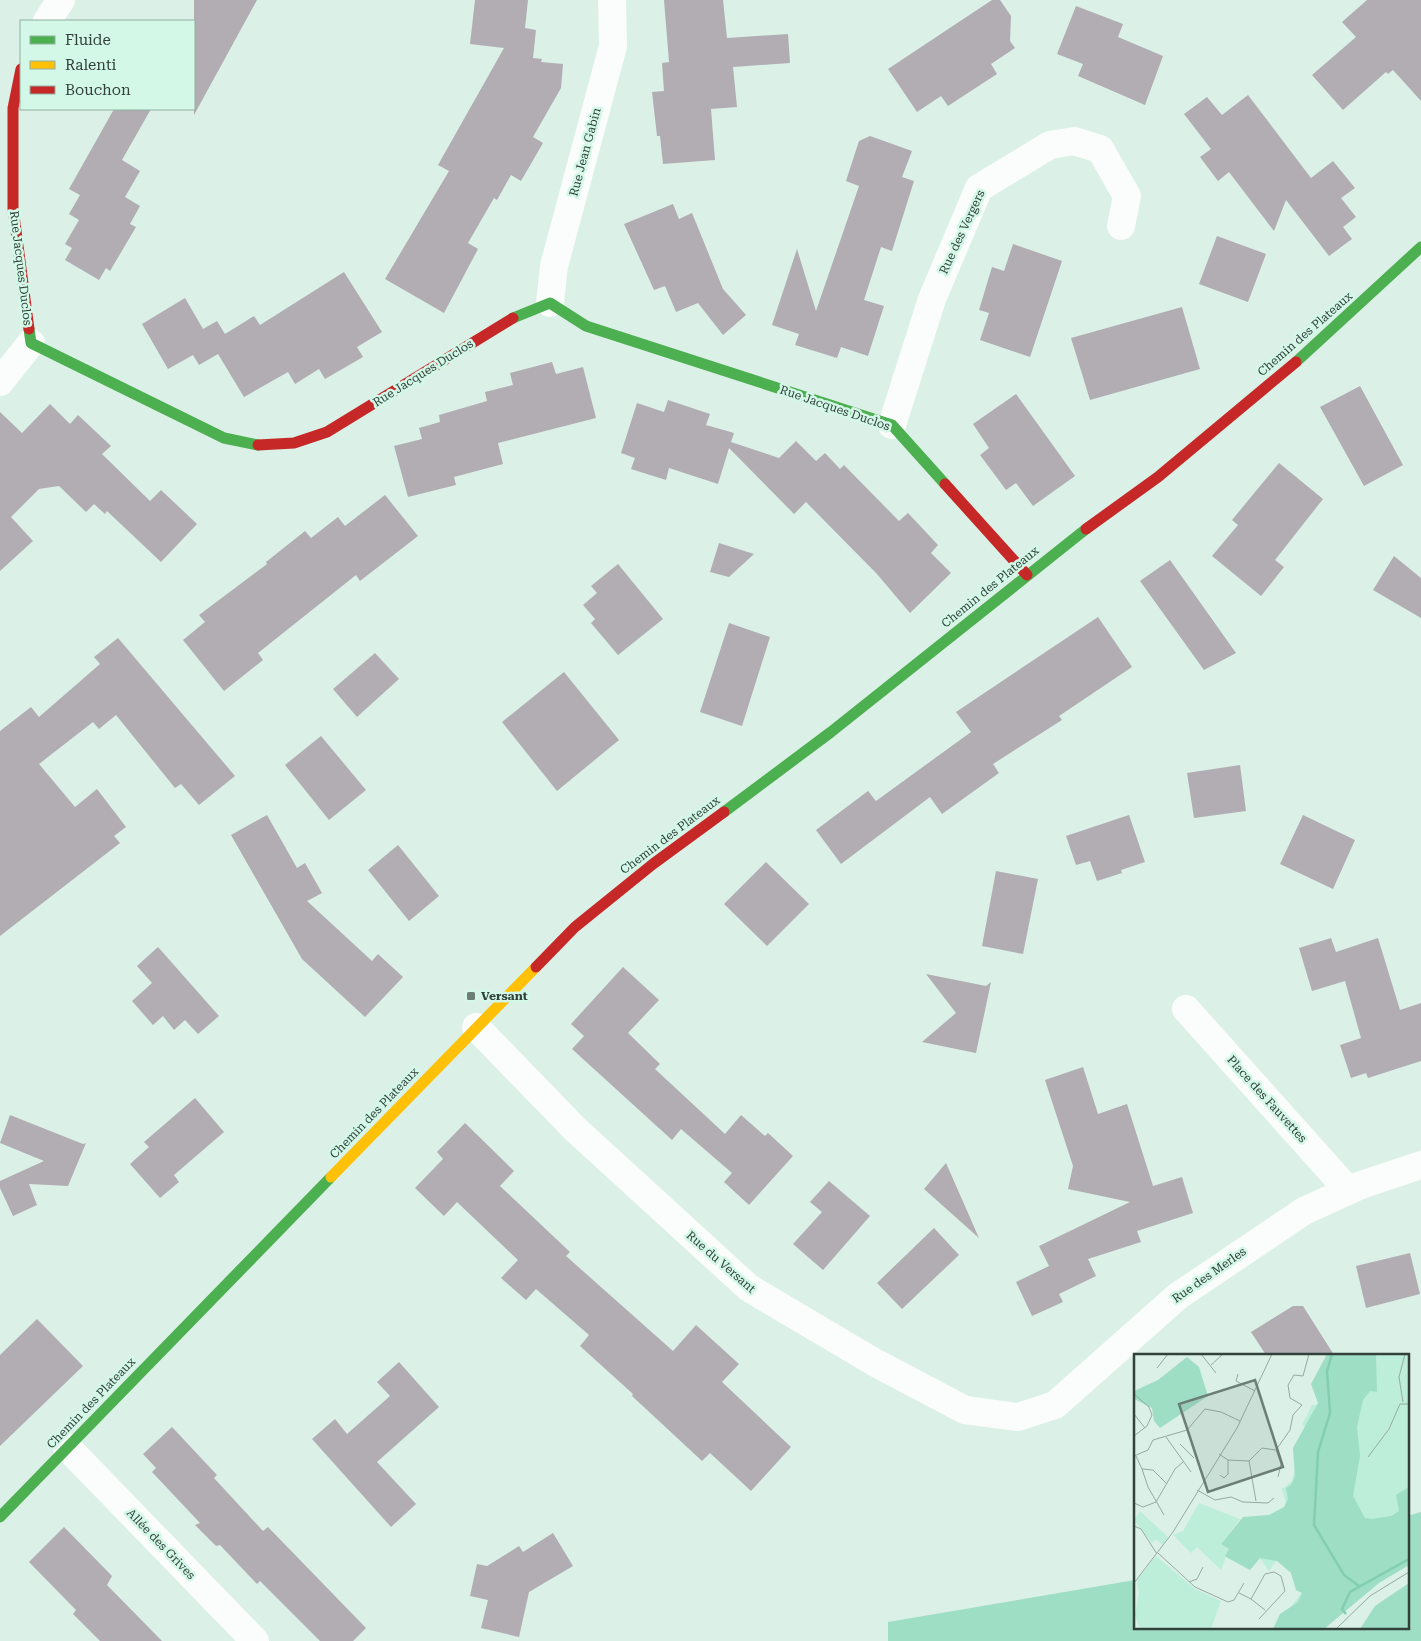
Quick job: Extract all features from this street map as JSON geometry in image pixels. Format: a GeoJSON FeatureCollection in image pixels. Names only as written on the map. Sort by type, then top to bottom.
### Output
{"type":"FeatureCollection","features":[{"type":"Feature","properties":{"kind":"street"},"geometry":{"type":"LineString","coordinates":[[48,20],[62,0]]}},
{"type":"Feature","properties":{"kind":"street","name":"Rue Jean Gabin"},"geometry":{"type":"LineString","coordinates":[[550,303],[554,266],[614,46],[612,0]]}},
{"type":"Feature","properties":{"kind":"street","name":"Rue Jacques Duclos"},"geometry":{"type":"LineString","coordinates":[[20,71],[13,108],[13,208],[31,343],[224,438],[262,446],[294,443],[326,432],[511,319],[550,303],[586,326],[892,425],[1026,575]]}},
{"type":"Feature","properties":{"kind":"street","name":"Rue des Vergers"},"geometry":{"type":"LineString","coordinates":[[892,425],[932,299],[979,188],[1050,145],[1074,141],[1100,150],[1127,196],[1121,226]]}},
{"type":"Feature","properties":{"kind":"street","name":"Chemin des Plateaux"},"geometry":{"type":"LineString","coordinates":[[0,1516],[574,927],[660,859],[831,732],[1026,575],[1158,478],[1322,340],[1421,247]]}},
{"type":"Feature","properties":{"kind":"street"},"geometry":{"type":"LineString","coordinates":[[0,382],[31,343]]}},
{"type":"Feature","properties":{"kind":"street","name":"Place des Fauvettes"},"geometry":{"type":"LineString","coordinates":[[1186,1009],[1348,1190]]}},
{"type":"Feature","properties":{"kind":"street","name":"Rue du Versant"},"geometry":{"type":"LineString","coordinates":[[476,1027],[575,1129],[749,1288],[874,1362],[966,1410],[1018,1417]]}},
{"type":"Feature","properties":{"kind":"street","name":"Rue des Merles"},"geometry":{"type":"LineString","coordinates":[[1018,1417],[1055,1405],[1178,1296],[1304,1211],[1348,1190],[1421,1164]]}},
{"type":"Feature","properties":{"kind":"street","name":"Allée des Grives"},"geometry":{"type":"LineString","coordinates":[[67,1447],[255,1641]]}},
{"type":"Feature","properties":{"kind":"green space"},"geometry":{"type":"Polygon","coordinates":[[[1421,1512],[1421,1641],[888,1641],[888,1622],[1134,1580],[1134,1628],[1408,1628],[1408,1516],[1421,1512]]]}},
{"type":"Feature","properties":{"kind":"building"},"geometry":{"type":"Polygon","coordinates":[[[194,0],[257,0],[194,115],[195,20],[194,0]]]}},
{"type":"Feature","properties":{"kind":"building"},"geometry":{"type":"Polygon","coordinates":[[[475,0],[528,0],[525,28],[536,30],[533,58],[542,59],[541,62],[563,64],[561,88],[533,137],[543,143],[521,181],[511,175],[497,200],[494,198],[468,243],[478,249],[444,313],[385,279],[449,171],[438,165],[504,48],[470,44],[475,0]]]}},
{"type":"Feature","properties":{"kind":"building"},"geometry":{"type":"Polygon","coordinates":[[[664,0],[723,0],[727,38],[788,34],[790,63],[733,67],[737,107],[711,109],[715,160],[663,164],[660,136],[657,136],[652,92],[664,91],[662,63],[669,62],[664,0]]]}},
{"type":"Feature","properties":{"kind":"building"},"geometry":{"type":"Polygon","coordinates":[[[992,0],[1000,0],[1011,16],[1010,41],[1015,48],[991,64],[997,74],[948,106],[941,96],[917,112],[888,69],[992,0]]]}},
{"type":"Feature","properties":{"kind":"building"},"geometry":{"type":"Polygon","coordinates":[[[1367,0],[1421,0],[1421,101],[1393,70],[1388,74],[1386,72],[1343,110],[1312,75],[1356,37],[1342,22],[1367,0]]]}},
{"type":"Feature","properties":{"kind":"building"},"geometry":{"type":"Polygon","coordinates":[[[1076,6],[1123,24],[1118,37],[1163,56],[1145,105],[1078,76],[1083,64],[1057,54],[1076,6]]]}},
{"type":"Feature","properties":{"kind":"building"},"geometry":{"type":"Polygon","coordinates":[[[1248,95],[1311,178],[1333,161],[1355,188],[1341,198],[1356,217],[1343,227],[1352,239],[1329,256],[1286,200],[1274,231],[1229,172],[1218,181],[1200,157],[1211,149],[1184,114],[1207,97],[1222,115],[1248,95]]]}},
{"type":"Feature","properties":{"kind":"building"},"geometry":{"type":"Polygon","coordinates":[[[113,110],[150,110],[122,160],[140,171],[125,197],[140,206],[130,224],[136,227],[110,271],[106,268],[99,280],[65,260],[72,248],[65,244],[79,220],[69,214],[80,195],[69,189],[113,110]]]}},
{"type":"Feature","properties":{"kind":"building"},"geometry":{"type":"Polygon","coordinates":[[[870,136],[912,151],[902,177],[914,181],[892,251],[881,247],[864,300],[884,306],[868,356],[841,347],[837,358],[795,345],[799,334],[772,325],[797,249],[816,311],[859,186],[846,181],[859,141],[870,136]]]}},
{"type":"Feature","properties":{"kind":"building"},"geometry":{"type":"Polygon","coordinates":[[[673,204],[679,219],[692,213],[723,289],[746,315],[723,335],[698,303],[676,312],[665,286],[654,290],[624,224],[673,204]]]}},
{"type":"Feature","properties":{"kind":"building"},"geometry":{"type":"Polygon","coordinates":[[[1217,236],[1266,254],[1248,302],[1199,284],[1217,236]]]}},
{"type":"Feature","properties":{"kind":"building"},"geometry":{"type":"Polygon","coordinates":[[[1013,244],[1062,261],[1030,357],[980,340],[989,313],[979,310],[992,267],[1004,271],[1013,244]]]}},
{"type":"Feature","properties":{"kind":"building"},"geometry":{"type":"Polygon","coordinates":[[[344,272],[382,332],[357,347],[363,357],[325,379],[319,369],[295,384],[288,372],[244,397],[218,354],[199,365],[193,355],[168,369],[142,324],[185,298],[203,329],[217,321],[225,334],[254,316],[260,325],[344,272]]]}},
{"type":"Feature","properties":{"kind":"building"},"geometry":{"type":"Polygon","coordinates":[[[1182,307],[1200,369],[1090,400],[1071,338],[1182,307]]]}},
{"type":"Feature","properties":{"kind":"building"},"geometry":{"type":"Polygon","coordinates":[[[552,362],[556,374],[583,367],[596,418],[498,443],[503,464],[454,477],[456,485],[408,497],[394,446],[422,439],[419,428],[440,422],[439,415],[487,401],[485,392],[513,385],[510,373],[552,362]]]}},
{"type":"Feature","properties":{"kind":"building"},"geometry":{"type":"Polygon","coordinates":[[[1360,386],[1403,465],[1364,486],[1320,407],[1360,386]]]}},
{"type":"Feature","properties":{"kind":"building"},"geometry":{"type":"Polygon","coordinates":[[[1016,394],[1075,476],[1033,506],[1016,483],[1006,490],[980,455],[989,448],[973,424],[1016,394]]]}},
{"type":"Feature","properties":{"kind":"building"},"geometry":{"type":"Polygon","coordinates":[[[668,400],[710,414],[706,425],[734,433],[731,442],[779,458],[796,441],[816,461],[825,453],[840,469],[844,465],[899,521],[908,513],[938,545],[931,553],[951,573],[910,613],[877,574],[806,502],[794,514],[729,448],[718,484],[669,468],[666,480],[631,469],[635,458],[621,453],[637,403],[664,412],[668,400]]]}},
{"type":"Feature","properties":{"kind":"building"},"geometry":{"type":"Polygon","coordinates":[[[50,404],[70,424],[78,415],[111,446],[102,454],[150,501],[161,490],[197,524],[161,562],[107,511],[105,514],[94,504],[86,512],[59,486],[39,489],[11,517],[33,541],[0,571],[0,412],[22,433],[50,404]]]}},
{"type":"Feature","properties":{"kind":"building"},"geometry":{"type":"Polygon","coordinates":[[[1279,463],[1323,499],[1275,560],[1284,567],[1261,596],[1212,556],[1238,525],[1232,520],[1279,463]]]}},
{"type":"Feature","properties":{"kind":"building"},"geometry":{"type":"Polygon","coordinates":[[[385,495],[418,536],[360,581],[356,575],[258,653],[263,660],[224,691],[183,640],[205,622],[199,615],[267,564],[266,562],[305,531],[311,538],[338,517],[345,526],[385,495]]]}},
{"type":"Feature","properties":{"kind":"building"},"geometry":{"type":"Polygon","coordinates":[[[719,543],[754,554],[729,577],[710,572],[719,543]]]}},
{"type":"Feature","properties":{"kind":"building"},"geometry":{"type":"Polygon","coordinates":[[[1394,556],[1421,578],[1421,618],[1373,590],[1394,556]]]}},
{"type":"Feature","properties":{"kind":"building"},"geometry":{"type":"Polygon","coordinates":[[[1170,560],[1236,653],[1204,670],[1140,581],[1170,560]]]}},
{"type":"Feature","properties":{"kind":"building"},"geometry":{"type":"Polygon","coordinates":[[[618,564],[663,619],[618,655],[591,623],[595,619],[583,605],[597,593],[591,586],[618,564]]]}},
{"type":"Feature","properties":{"kind":"building"},"geometry":{"type":"Polygon","coordinates":[[[1098,617],[1132,667],[1059,716],[1062,720],[993,764],[999,773],[942,814],[930,797],[841,864],[816,830],[868,791],[876,801],[971,732],[956,712],[1098,617]]]}},
{"type":"Feature","properties":{"kind":"building"},"geometry":{"type":"Polygon","coordinates":[[[729,623],[770,637],[742,726],[700,712],[729,623]]]}},
{"type":"Feature","properties":{"kind":"building"},"geometry":{"type":"Polygon","coordinates":[[[118,638],[235,776],[199,805],[181,784],[175,788],[116,715],[99,729],[93,722],[39,764],[75,807],[97,789],[126,827],[114,836],[120,843],[0,936],[0,731],[31,707],[39,717],[100,664],[94,657],[118,638]]]}},
{"type":"Feature","properties":{"kind":"building"},"geometry":{"type":"Polygon","coordinates":[[[375,653],[399,679],[357,717],[333,689],[375,653]]]}},
{"type":"Feature","properties":{"kind":"building"},"geometry":{"type":"Polygon","coordinates":[[[564,672],[619,740],[557,791],[502,722],[564,672]]]}},
{"type":"Feature","properties":{"kind":"building"},"geometry":{"type":"Polygon","coordinates":[[[321,736],[366,790],[329,820],[285,765],[321,736]]]}},
{"type":"Feature","properties":{"kind":"building"},"geometry":{"type":"Polygon","coordinates":[[[1240,765],[1246,811],[1194,818],[1187,773],[1240,765]]]}},
{"type":"Feature","properties":{"kind":"building"},"geometry":{"type":"Polygon","coordinates":[[[267,815],[297,868],[305,863],[322,893],[307,901],[372,961],[378,954],[403,977],[365,1017],[302,959],[231,835],[267,815]]]}},
{"type":"Feature","properties":{"kind":"building"},"geometry":{"type":"Polygon","coordinates":[[[1129,815],[1145,862],[1121,870],[1122,873],[1097,881],[1090,861],[1076,865],[1066,836],[1129,815]]]}},
{"type":"Feature","properties":{"kind":"building"},"geometry":{"type":"Polygon","coordinates":[[[1303,815],[1355,840],[1333,889],[1280,864],[1303,815]]]}},
{"type":"Feature","properties":{"kind":"building"},"geometry":{"type":"Polygon","coordinates":[[[398,845],[439,896],[409,921],[368,870],[398,845]]]}},
{"type":"Feature","properties":{"kind":"building"},"geometry":{"type":"Polygon","coordinates":[[[766,862],[809,904],[767,946],[724,904],[766,862]]]}},
{"type":"Feature","properties":{"kind":"building"},"geometry":{"type":"Polygon","coordinates":[[[996,871],[1038,879],[1023,954],[982,946],[996,871]]]}},
{"type":"Feature","properties":{"kind":"building"},"geometry":{"type":"Polygon","coordinates":[[[1331,938],[1336,952],[1378,938],[1400,1010],[1421,1003],[1421,1061],[1368,1078],[1366,1073],[1351,1078],[1340,1045],[1361,1038],[1345,981],[1312,991],[1299,948],[1331,938]]]}},
{"type":"Feature","properties":{"kind":"building"},"geometry":{"type":"Polygon","coordinates":[[[158,947],[219,1016],[198,1034],[185,1020],[174,1030],[163,1016],[153,1025],[132,1001],[152,983],[137,966],[158,947]]]}},
{"type":"Feature","properties":{"kind":"building"},"geometry":{"type":"Polygon","coordinates":[[[623,967],[659,1000],[628,1033],[660,1064],[655,1069],[725,1134],[741,1115],[765,1136],[768,1133],[793,1156],[749,1205],[724,1182],[732,1173],[681,1129],[672,1140],[572,1049],[584,1036],[571,1024],[623,967]]]}},
{"type":"Feature","properties":{"kind":"building"},"geometry":{"type":"Polygon","coordinates":[[[926,974],[986,986],[991,982],[976,1053],[922,1042],[956,1013],[926,974]]]}},
{"type":"Feature","properties":{"kind":"building"},"geometry":{"type":"Polygon","coordinates":[[[1083,1067],[1098,1114],[1127,1104],[1153,1186],[1182,1177],[1193,1213],[1137,1231],[1141,1242],[1088,1259],[1096,1276],[1059,1294],[1063,1302],[1032,1316],[1016,1282],[1049,1266],[1039,1246],[1130,1202],[1068,1189],[1073,1166],[1045,1080],[1083,1067]]]}},
{"type":"Feature","properties":{"kind":"building"},"geometry":{"type":"Polygon","coordinates":[[[195,1098],[224,1132],[174,1175],[179,1182],[160,1198],[130,1164],[149,1147],[144,1142],[195,1098]]]}},
{"type":"Feature","properties":{"kind":"building"},"geometry":{"type":"Polygon","coordinates":[[[10,1115],[83,1144],[86,1143],[68,1186],[29,1184],[37,1205],[13,1216],[0,1188],[0,1181],[44,1161],[0,1143],[10,1115]]]}},
{"type":"Feature","properties":{"kind":"building"},"geometry":{"type":"Polygon","coordinates":[[[465,1123],[514,1171],[500,1186],[570,1252],[566,1256],[673,1351],[696,1325],[739,1364],[722,1382],[791,1447],[751,1491],[710,1453],[702,1461],[632,1396],[633,1394],[580,1346],[589,1335],[536,1289],[526,1300],[501,1278],[518,1260],[457,1202],[444,1216],[415,1188],[443,1159],[437,1152],[465,1123]]]}},
{"type":"Feature","properties":{"kind":"building"},"geometry":{"type":"Polygon","coordinates":[[[946,1163],[979,1238],[924,1189],[946,1163]]]}},
{"type":"Feature","properties":{"kind":"building"},"geometry":{"type":"Polygon","coordinates":[[[829,1181],[870,1216],[823,1270],[793,1244],[822,1212],[810,1202],[829,1181]]]}},
{"type":"Feature","properties":{"kind":"building"},"geometry":{"type":"Polygon","coordinates":[[[934,1228],[959,1255],[902,1309],[877,1283],[934,1228]]]}},
{"type":"Feature","properties":{"kind":"building"},"geometry":{"type":"Polygon","coordinates":[[[1410,1253],[1420,1294],[1366,1308],[1356,1266],[1410,1253]]]}},
{"type":"Feature","properties":{"kind":"building"},"geometry":{"type":"Polygon","coordinates":[[[1293,1306],[1303,1306],[1333,1354],[1265,1354],[1251,1332],[1293,1306]]]}},
{"type":"Feature","properties":{"kind":"building"},"geometry":{"type":"Polygon","coordinates":[[[37,1319],[83,1366],[0,1446],[0,1355],[37,1319]]]}},
{"type":"Feature","properties":{"kind":"building"},"geometry":{"type":"Polygon","coordinates":[[[399,1362],[439,1407],[377,1462],[416,1504],[391,1527],[312,1439],[335,1419],[347,1434],[390,1396],[377,1382],[399,1362]]]}},
{"type":"Feature","properties":{"kind":"building"},"geometry":{"type":"Polygon","coordinates":[[[172,1427],[217,1475],[214,1478],[263,1531],[268,1527],[366,1628],[353,1641],[320,1641],[260,1581],[257,1584],[220,1545],[216,1546],[195,1525],[200,1523],[152,1472],[156,1468],[143,1454],[172,1427]]]}},
{"type":"Feature","properties":{"kind":"building"},"geometry":{"type":"Polygon","coordinates":[[[64,1527],[112,1576],[107,1585],[162,1641],[100,1641],[73,1614],[76,1610],[29,1562],[64,1527]]]}},
{"type":"Feature","properties":{"kind":"building"},"geometry":{"type":"Polygon","coordinates":[[[553,1533],[573,1566],[529,1592],[519,1637],[481,1628],[488,1600],[470,1596],[477,1564],[487,1566],[519,1546],[523,1552],[553,1533]]]}},
{"type":"Feature","properties":{"kind":"traffic: fast"},"geometry":{"type":"LineString","coordinates":[[1296,362],[1421,247]]}},
{"type":"Feature","properties":{"kind":"traffic: fast"},"geometry":{"type":"LineString","coordinates":[[513,318],[550,303],[586,326],[892,425],[945,484]]}},
{"type":"Feature","properties":{"kind":"traffic: fast"},"geometry":{"type":"LineString","coordinates":[[29,329],[31,343],[224,438],[258,445]]}},
{"type":"Feature","properties":{"kind":"traffic: fast"},"geometry":{"type":"LineString","coordinates":[[724,812],[831,732],[1086,529]]}},
{"type":"Feature","properties":{"kind":"traffic: fast"},"geometry":{"type":"LineString","coordinates":[[0,1517],[331,1177]]}},
{"type":"Feature","properties":{"kind":"traffic: slow"},"geometry":{"type":"LineString","coordinates":[[331,1177],[536,967]]}},
{"type":"Feature","properties":{"kind":"traffic: jam"},"geometry":{"type":"LineString","coordinates":[[20,74],[13,108],[13,208],[29,329]]}},
{"type":"Feature","properties":{"kind":"traffic: jam"},"geometry":{"type":"LineString","coordinates":[[258,445],[294,443],[327,432],[513,318]]}},
{"type":"Feature","properties":{"kind":"traffic: jam"},"geometry":{"type":"LineString","coordinates":[[1086,529],[1158,477],[1296,362]]}},
{"type":"Feature","properties":{"kind":"traffic: jam"},"geometry":{"type":"LineString","coordinates":[[945,484],[1027,575]]}},
{"type":"Feature","properties":{"kind":"traffic: jam"},"geometry":{"type":"LineString","coordinates":[[536,967],[575,927],[653,864],[724,812]]}},
{"type":"Feature","properties":{"kind":"place","name":"Versant"},"geometry":{"type":"Point","coordinates":[471,996]}}]}
